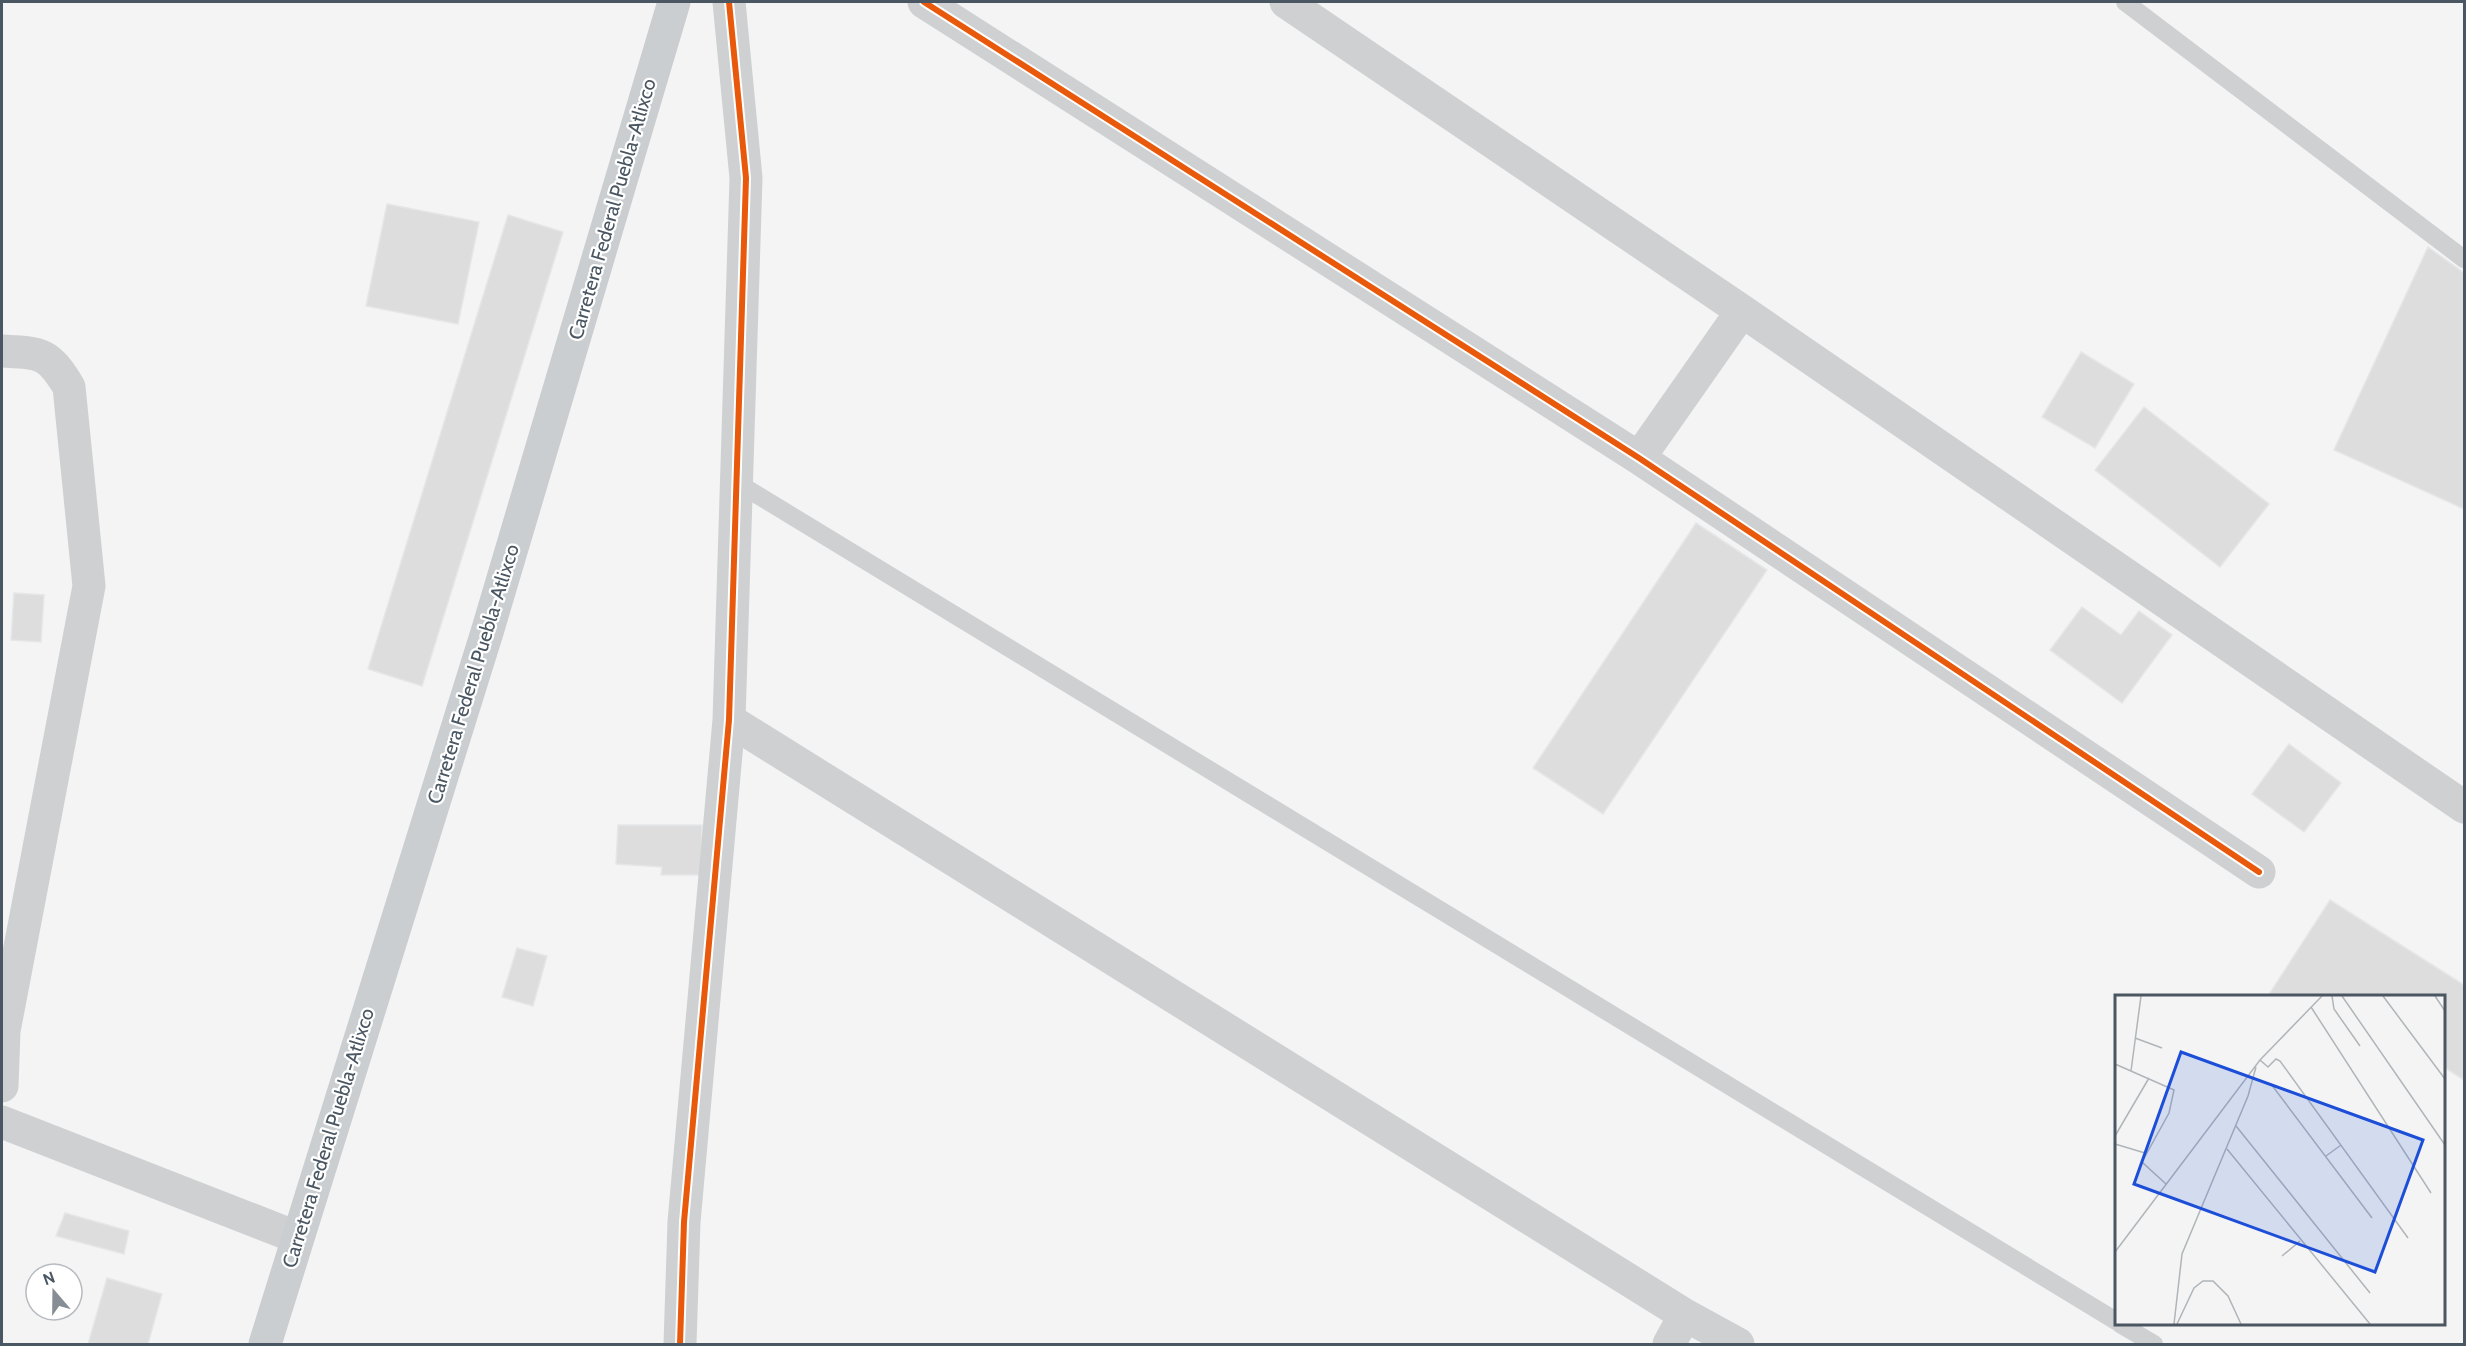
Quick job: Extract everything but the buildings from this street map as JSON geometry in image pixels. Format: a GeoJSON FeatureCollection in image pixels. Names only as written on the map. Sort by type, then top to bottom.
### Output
{"type":"FeatureCollection","features":[{"type":"Feature","properties":{"kind":"main road","name":"Carretera Federal Puebla-Atlixco"},"geometry":{"type":"LineString","coordinates":[[265,1344],[296,1238],[488,629],[674,2]]}},
{"type":"Feature","properties":{"kind":"street"},"geometry":{"type":"LineString","coordinates":[[680,1344],[684,1222],[729,720],[746,178],[729,2]]}},
{"type":"Feature","properties":{"kind":"street"},"geometry":{"type":"LineString","coordinates":[[924,2],[1639,458],[2259,872]]}},
{"type":"Feature","properties":{"kind":"street"},"geometry":{"type":"LineString","coordinates":[[1286,2],[1742,311],[2464,807]]}},
{"type":"Feature","properties":{"kind":"street"},"geometry":{"type":"LineString","coordinates":[[1639,458],[1742,311]]}},
{"type":"Feature","properties":{"kind":"street"},"geometry":{"type":"LineString","coordinates":[[2,351],[35,352],[56,365],[69,387],[88,586],[3,1031],[2,1086]]}},
{"type":"Feature","properties":{"kind":"street"},"geometry":{"type":"LineString","coordinates":[[729,720],[1686,1315],[1738,1344]]}},
{"type":"Feature","properties":{"kind":"street"},"geometry":{"type":"LineString","coordinates":[[2,1122],[296,1238]]}},
{"type":"Feature","properties":{"kind":"street"},"geometry":{"type":"LineString","coordinates":[[1669,1344],[1686,1315]]}},
{"type":"Feature","properties":{"kind":"lane"},"geometry":{"type":"LineString","coordinates":[[2125,2],[2464,259]]}},
{"type":"Feature","properties":{"kind":"lane"},"geometry":{"type":"LineString","coordinates":[[736,482],[2115,1320]]}},
{"type":"Feature","properties":{"kind":"lane"},"geometry":{"type":"LineString","coordinates":[[2123,1325],[2154,1344]]}},
{"type":"Feature","properties":{"kind":"cycle path"},"geometry":{"type":"LineString","coordinates":[[680,1344],[684,1222],[729,720],[746,178],[729,2]]}},
{"type":"Feature","properties":{"kind":"cycle path"},"geometry":{"type":"LineString","coordinates":[[924,2],[1639,458],[2259,872]]}}]}
